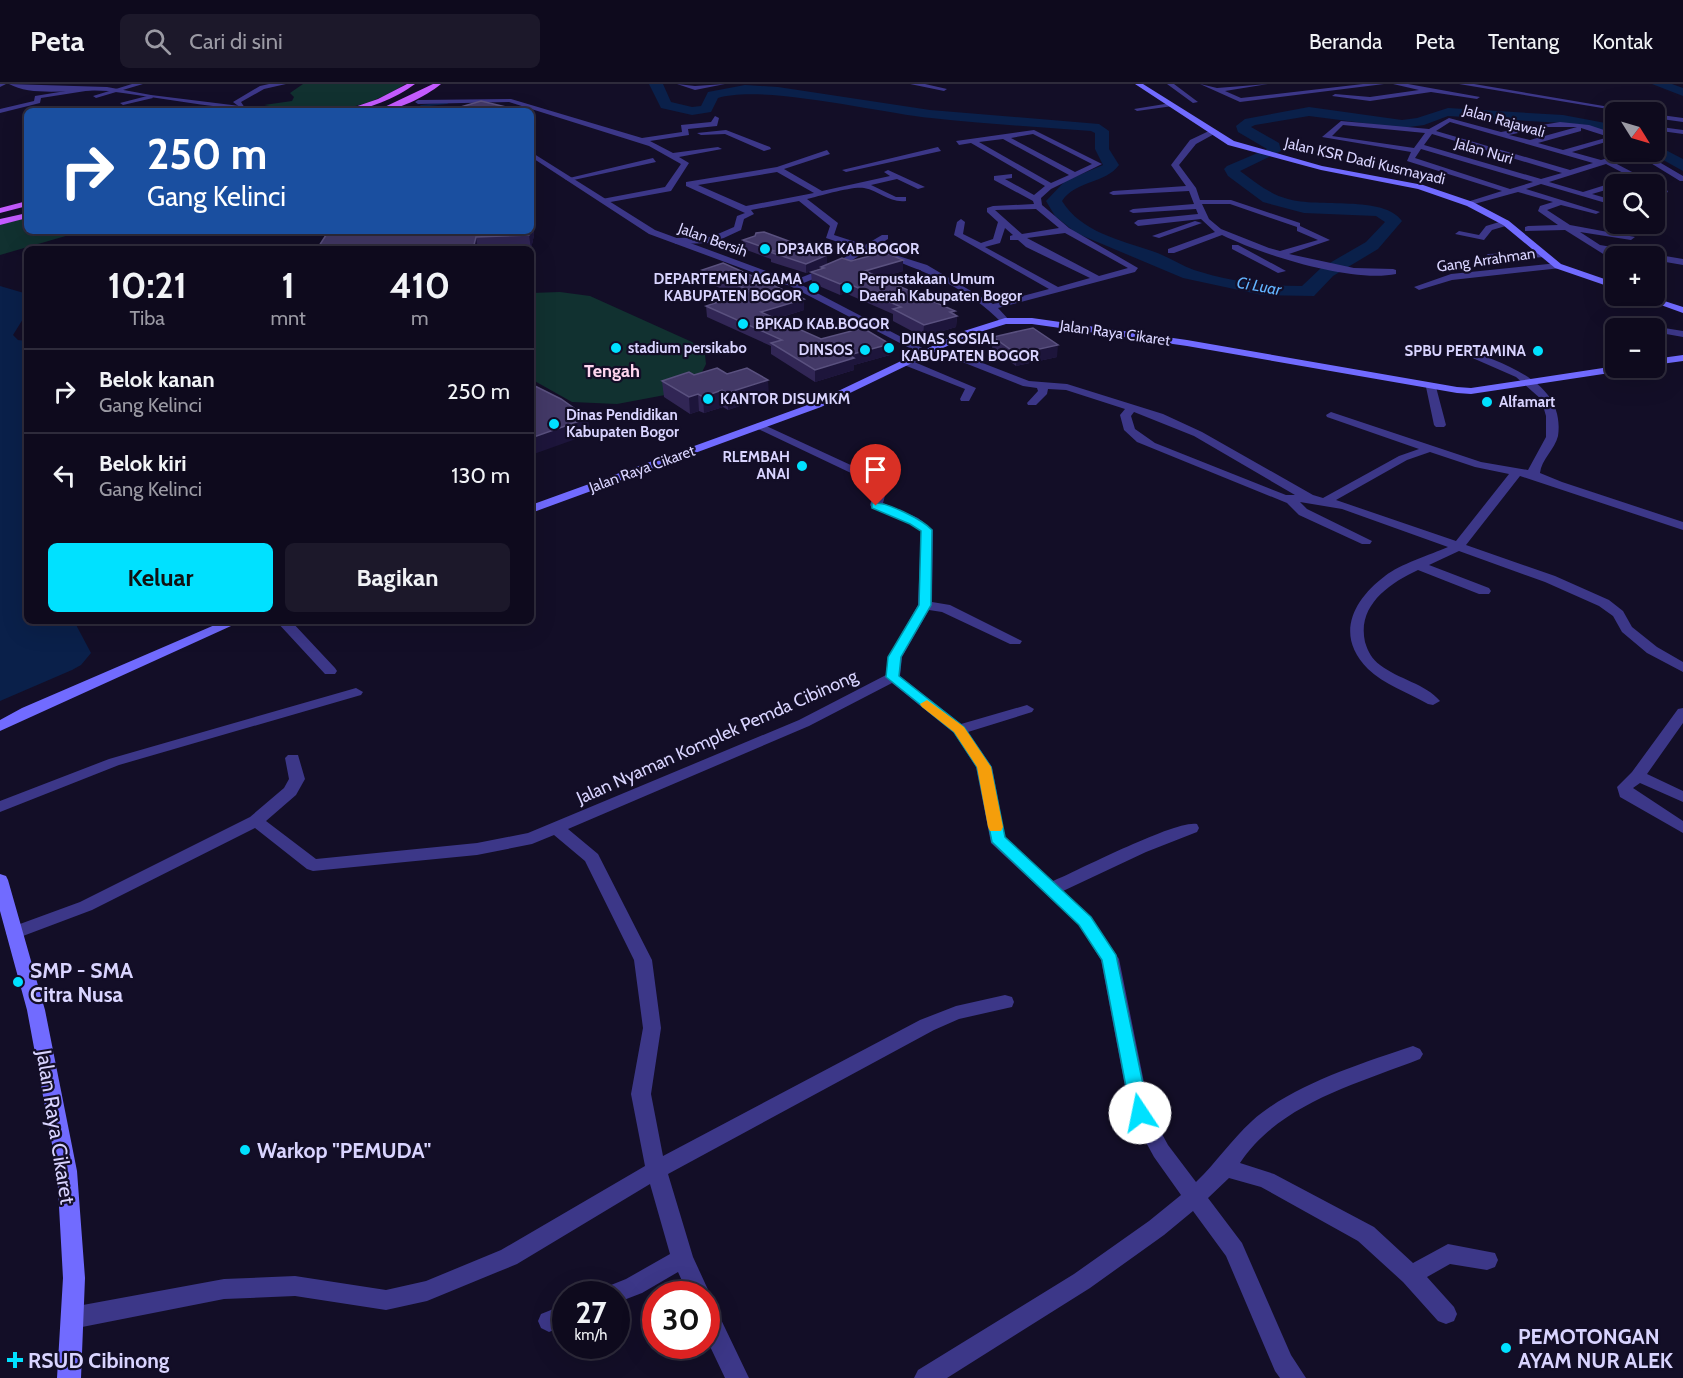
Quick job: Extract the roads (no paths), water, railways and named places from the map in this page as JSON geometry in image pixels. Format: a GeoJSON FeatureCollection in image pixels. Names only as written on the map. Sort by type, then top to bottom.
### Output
{"type":"FeatureCollection","features":[{"type":"Feature","properties":{"kind":"main road"},"geometry":{"type":"LineString","coordinates":[[355,108],[380,100],[412,84]]}},
{"type":"Feature","properties":{"kind":"main road"},"geometry":{"type":"LineString","coordinates":[[371,108],[405,96],[425,84]]}},
{"type":"Feature","properties":{"kind":"main road"},"geometry":{"type":"LineString","coordinates":[[387,108],[415,97],[438,84]]}},
{"type":"Feature","properties":{"kind":"main road","name":"Jalan KSR Dadi Kusmayadi"},"geometry":{"type":"LineString","coordinates":[[1139,85],[1231,143],[1258,152],[1420,187],[1470,204],[1506,223],[1558,266],[1605,282]]}},
{"type":"Feature","properties":{"kind":"main road"},"geometry":{"type":"LineString","coordinates":[[403,108],[448,86]]}},
{"type":"Feature","properties":{"kind":"main road"},"geometry":{"type":"LineString","coordinates":[[3,207],[24,199]]}},
{"type":"Feature","properties":{"kind":"main road"},"geometry":{"type":"LineString","coordinates":[[3,207],[24,204]]}},
{"type":"Feature","properties":{"kind":"main road"},"geometry":{"type":"LineString","coordinates":[[0,216],[24,210]]}},
{"type":"Feature","properties":{"kind":"main road"},"geometry":{"type":"LineString","coordinates":[[0,222],[24,216]]}},
{"type":"Feature","properties":{"kind":"main road"},"geometry":{"type":"LineString","coordinates":[[1665,304],[1683,310]]}},
{"type":"Feature","properties":{"kind":"main road","name":"Jalan Raya Cikaret"},"geometry":{"type":"LineString","coordinates":[[534,508],[817,405],[968,333],[1005,321],[1032,321],[1188,343],[1431,387],[1471,391],[1529,380],[1605,370]]}},
{"type":"Feature","properties":{"kind":"main road"},"geometry":{"type":"LineString","coordinates":[[1665,360],[1683,358]]}},
{"type":"Feature","properties":{"kind":"main road"},"geometry":{"type":"LineString","coordinates":[[0,726],[27,711],[228,624]]}},
{"type":"Feature","properties":{"kind":"main road","name":"Jalan Raya Cikaret"},"geometry":{"type":"LineString","coordinates":[[0,880],[36,1010],[67,1171],[74,1278],[69,1378]]}},
{"type":"Feature","properties":{"kind":"street"},"geometry":{"type":"LineString","coordinates":[[12,84],[69,89],[88,86],[151,97],[252,108]]}},
{"type":"Feature","properties":{"kind":"street"},"geometry":{"type":"LineString","coordinates":[[96,96],[140,84]]}},
{"type":"Feature","properties":{"kind":"street"},"geometry":{"type":"LineString","coordinates":[[243,107],[236,102],[262,87],[283,84]]}},
{"type":"Feature","properties":{"kind":"street"},"geometry":{"type":"LineString","coordinates":[[680,84],[685,87],[699,88],[722,84]]}},
{"type":"Feature","properties":{"kind":"street"},"geometry":{"type":"LineString","coordinates":[[913,84],[948,86]]}},
{"type":"Feature","properties":{"kind":"street"},"geometry":{"type":"LineString","coordinates":[[1139,85],[1149,84]]}},
{"type":"Feature","properties":{"kind":"street"},"geometry":{"type":"LineString","coordinates":[[1170,84],[1195,102]]}},
{"type":"Feature","properties":{"kind":"street"},"geometry":{"type":"LineString","coordinates":[[1203,84],[1240,100],[1381,84]]}},
{"type":"Feature","properties":{"kind":"street"},"geometry":{"type":"LineString","coordinates":[[1215,90],[1265,84]]}},
{"type":"Feature","properties":{"kind":"street"},"geometry":{"type":"LineString","coordinates":[[1396,84],[1477,97]]}},
{"type":"Feature","properties":{"kind":"street"},"geometry":{"type":"LineString","coordinates":[[1462,84],[1531,94]]}},
{"type":"Feature","properties":{"kind":"street"},"geometry":{"type":"LineString","coordinates":[[1477,84],[1605,107]]}},
{"type":"Feature","properties":{"kind":"street"},"geometry":{"type":"LineString","coordinates":[[1516,84],[1531,94]]}},
{"type":"Feature","properties":{"kind":"street"},"geometry":{"type":"LineString","coordinates":[[0,111],[38,102],[36,97],[88,86]]}},
{"type":"Feature","properties":{"kind":"street"},"geometry":{"type":"LineString","coordinates":[[937,93],[948,86]]}},
{"type":"Feature","properties":{"kind":"street"},"geometry":{"type":"LineString","coordinates":[[1309,93],[1370,99],[1430,90]]}},
{"type":"Feature","properties":{"kind":"street"},"geometry":{"type":"LineString","coordinates":[[123,103],[151,97]]}},
{"type":"Feature","properties":{"kind":"street"},"geometry":{"type":"LineString","coordinates":[[418,102],[509,100],[641,141],[674,155],[685,164],[664,190]]}},
{"type":"Feature","properties":{"kind":"street"},"geometry":{"type":"LineString","coordinates":[[1137,109],[1171,105]]}},
{"type":"Feature","properties":{"kind":"street"},"geometry":{"type":"LineString","coordinates":[[1665,116],[1683,119]]}},
{"type":"Feature","properties":{"kind":"street"},"geometry":{"type":"LineString","coordinates":[[686,133],[684,127],[714,124],[715,118]]}},
{"type":"Feature","properties":{"kind":"street","name":"Jalan Rajawali"},"geometry":{"type":"LineString","coordinates":[[1430,131],[1449,120],[1601,164]]}},
{"type":"Feature","properties":{"kind":"street","name":"Jalan Nuri"},"geometry":{"type":"LineString","coordinates":[[1383,127],[1341,123],[1326,137],[1369,144],[1418,148],[1605,201]]}},
{"type":"Feature","properties":{"kind":"street"},"geometry":{"type":"LineString","coordinates":[[1503,134],[1538,124],[1587,127],[1605,133]]}},
{"type":"Feature","properties":{"kind":"street"},"geometry":{"type":"LineString","coordinates":[[1369,144],[1383,127],[1430,131],[1571,173]]}},
{"type":"Feature","properties":{"kind":"street"},"geometry":{"type":"LineString","coordinates":[[1531,142],[1587,127]]}},
{"type":"Feature","properties":{"kind":"street"},"geometry":{"type":"LineString","coordinates":[[1665,129],[1683,132]]}},
{"type":"Feature","properties":{"kind":"street"},"geometry":{"type":"LineString","coordinates":[[615,133],[638,131]]}},
{"type":"Feature","properties":{"kind":"street"},"geometry":{"type":"LineString","coordinates":[[1430,131],[1410,159],[1412,162],[1596,212]]}},
{"type":"Feature","properties":{"kind":"street"},"geometry":{"type":"LineString","coordinates":[[641,141],[686,133],[726,132],[767,149]]}},
{"type":"Feature","properties":{"kind":"street"},"geometry":{"type":"LineString","coordinates":[[959,143],[1034,132],[1098,164],[1051,186],[1038,203],[990,208],[1017,238],[1098,279]]}},
{"type":"Feature","properties":{"kind":"street"},"geometry":{"type":"LineString","coordinates":[[1212,133],[1193,142],[1175,165],[1192,188],[1205,219],[1223,232],[1280,255],[1377,274],[1393,272]]}},
{"type":"Feature","properties":{"kind":"street"},"geometry":{"type":"LineString","coordinates":[[1003,136],[1075,175]]}},
{"type":"Feature","properties":{"kind":"street"},"geometry":{"type":"LineString","coordinates":[[1484,147],[1516,138]]}},
{"type":"Feature","properties":{"kind":"street"},"geometry":{"type":"LineString","coordinates":[[1564,152],[1605,140]]}},
{"type":"Feature","properties":{"kind":"street"},"geometry":{"type":"LineString","coordinates":[[972,141],[1051,186]]}},
{"type":"Feature","properties":{"kind":"street"},"geometry":{"type":"LineString","coordinates":[[674,155],[717,149]]}},
{"type":"Feature","properties":{"kind":"street"},"geometry":{"type":"LineString","coordinates":[[874,182],[846,170],[938,149]]}},
{"type":"Feature","properties":{"kind":"street"},"geometry":{"type":"LineString","coordinates":[[605,201],[778,169],[826,152]]}},
{"type":"Feature","properties":{"kind":"street","name":"Jalan Bersih"},"geometry":{"type":"LineString","coordinates":[[534,156],[652,232],[793,284],[932,350],[1008,377],[1042,386],[1068,387],[1133,407],[1198,434],[1309,498]]}},
{"type":"Feature","properties":{"kind":"street"},"geometry":{"type":"LineString","coordinates":[[1573,159],[1601,164],[1629,174]]}},
{"type":"Feature","properties":{"kind":"street"},"geometry":{"type":"LineString","coordinates":[[569,179],[653,160]]}},
{"type":"Feature","properties":{"kind":"street"},"geometry":{"type":"LineString","coordinates":[[1470,204],[1607,162]]}},
{"type":"Feature","properties":{"kind":"street"},"geometry":{"type":"LineString","coordinates":[[1654,162],[1683,179]]}},
{"type":"Feature","properties":{"kind":"street"},"geometry":{"type":"LineString","coordinates":[[865,165],[921,186]]}},
{"type":"Feature","properties":{"kind":"street"},"geometry":{"type":"LineString","coordinates":[[778,169],[822,194]]}},
{"type":"Feature","properties":{"kind":"street"},"geometry":{"type":"LineString","coordinates":[[691,184],[725,202],[746,209],[802,199],[898,176]]}},
{"type":"Feature","properties":{"kind":"street"},"geometry":{"type":"LineString","coordinates":[[992,307],[1059,291],[1134,268],[1066,230],[1038,203],[997,178],[1010,176]]}},
{"type":"Feature","properties":{"kind":"street"},"geometry":{"type":"LineString","coordinates":[[864,185],[895,200],[903,200]]}},
{"type":"Feature","properties":{"kind":"street"},"geometry":{"type":"LineString","coordinates":[[1584,194],[1605,187]]}},
{"type":"Feature","properties":{"kind":"street"},"geometry":{"type":"LineString","coordinates":[[1113,193],[1192,188]]}},
{"type":"Feature","properties":{"kind":"street"},"geometry":{"type":"LineString","coordinates":[[802,199],[835,225],[829,236],[924,267],[992,307],[1005,321]]}},
{"type":"Feature","properties":{"kind":"street"},"geometry":{"type":"LineString","coordinates":[[1133,211],[1231,202],[1299,227],[1326,240],[1280,255]]}},
{"type":"Feature","properties":{"kind":"street"},"geometry":{"type":"LineString","coordinates":[[1561,202],[1542,209],[1605,252]]}},
{"type":"Feature","properties":{"kind":"street"},"geometry":{"type":"LineString","coordinates":[[676,241],[713,240],[738,228],[740,218],[750,214],[746,209]]}},
{"type":"Feature","properties":{"kind":"street"},"geometry":{"type":"LineString","coordinates":[[1585,216],[1605,209]]}},
{"type":"Feature","properties":{"kind":"street"},"geometry":{"type":"LineString","coordinates":[[1138,223],[1205,219]]}},
{"type":"Feature","properties":{"kind":"street"},"geometry":{"type":"LineString","coordinates":[[1156,236],[1205,219]]}},
{"type":"Feature","properties":{"kind":"street"},"geometry":{"type":"LineString","coordinates":[[1564,226],[1574,220]]}},
{"type":"Feature","properties":{"kind":"street"},"geometry":{"type":"LineString","coordinates":[[998,241],[1003,221]]}},
{"type":"Feature","properties":{"kind":"street"},"geometry":{"type":"LineString","coordinates":[[961,222],[958,235],[1059,291]]}},
{"type":"Feature","properties":{"kind":"street"},"geometry":{"type":"LineString","coordinates":[[1459,234],[1481,238],[1490,228],[1506,223]]}},
{"type":"Feature","properties":{"kind":"street"},"geometry":{"type":"LineString","coordinates":[[1528,229],[1564,226],[1631,237]]}},
{"type":"Feature","properties":{"kind":"street"},"geometry":{"type":"LineString","coordinates":[[978,245],[1066,230]]}},
{"type":"Feature","properties":{"kind":"street"},"geometry":{"type":"LineString","coordinates":[[1171,251],[1223,232]]}},
{"type":"Feature","properties":{"kind":"street"},"geometry":{"type":"LineString","coordinates":[[793,284],[833,268],[885,237]]}},
{"type":"Feature","properties":{"kind":"street"},"geometry":{"type":"LineString","coordinates":[[1245,242],[1232,245],[1281,272]]}},
{"type":"Feature","properties":{"kind":"street"},"geometry":{"type":"LineString","coordinates":[[1596,246],[1605,248]]}},
{"type":"Feature","properties":{"kind":"street"},"geometry":{"type":"LineString","coordinates":[[1488,258],[1543,255]]}},
{"type":"Feature","properties":{"kind":"street"},"geometry":{"type":"LineString","coordinates":[[1665,258],[1683,261]]}},
{"type":"Feature","properties":{"kind":"street","name":"Gang Arrahman"},"geometry":{"type":"LineString","coordinates":[[1419,286],[1451,277],[1558,266]]}},
{"type":"Feature","properties":{"kind":"street"},"geometry":{"type":"LineString","coordinates":[[1665,331],[1683,334]]}},
{"type":"Feature","properties":{"kind":"street"},"geometry":{"type":"LineString","coordinates":[[1457,349],[1529,380],[1546,398],[1551,416],[1552,437],[1533,471],[1535,475]]}},
{"type":"Feature","properties":{"kind":"street"},"geometry":{"type":"LineString","coordinates":[[908,363],[971,387],[965,399]]}},
{"type":"Feature","properties":{"kind":"street"},"geometry":{"type":"LineString","coordinates":[[1032,403],[1043,392],[1042,386]]}},
{"type":"Feature","properties":{"kind":"street"},"geometry":{"type":"LineString","coordinates":[[1431,387],[1440,426]]}},
{"type":"Feature","properties":{"kind":"street"},"geometry":{"type":"LineString","coordinates":[[1133,407],[1125,415],[1126,426],[1134,436],[1161,450],[1291,500],[1304,512],[1366,541]]}},
{"type":"Feature","properties":{"kind":"street"},"geometry":{"type":"LineString","coordinates":[[1331,415],[1429,449],[1516,473],[1535,475],[1558,485],[1683,526]]}},
{"type":"Feature","properties":{"kind":"street"},"geometry":{"type":"LineString","coordinates":[[760,426],[877,481],[881,488],[876,506],[914,521],[927,530],[925,605],[894,657],[893,677],[959,730],[984,767],[998,839],[1085,921],[1110,959],[1140,1113],[1161,1151],[1194,1200],[1234,1250],[1283,1363],[1294,1378]]}},
{"type":"Feature","properties":{"kind":"street"},"geometry":{"type":"LineString","coordinates":[[1326,501],[1403,458],[1429,449]]}},
{"type":"Feature","properties":{"kind":"street"},"geometry":{"type":"LineString","coordinates":[[1433,700],[1376,668],[1361,653],[1355,626],[1363,607],[1390,578],[1458,547],[1516,473]]}},
{"type":"Feature","properties":{"kind":"street"},"geometry":{"type":"LineString","coordinates":[[1291,500],[1309,498],[1326,501],[1550,579],[1604,603],[1618,614],[1627,629],[1652,650],[1683,668]]}},
{"type":"Feature","properties":{"kind":"street"},"geometry":{"type":"LineString","coordinates":[[1419,566],[1484,591]]}},
{"type":"Feature","properties":{"kind":"street"},"geometry":{"type":"LineString","coordinates":[[925,605],[945,608],[1015,641]]}},
{"type":"Feature","properties":{"kind":"street"},"geometry":{"type":"LineString","coordinates":[[286,624],[330,671]]}},
{"type":"Feature","properties":{"kind":"street","name":"Jalan Nyaman Komplek Pemda Cibinong"},"geometry":{"type":"LineString","coordinates":[[256,821],[313,865],[477,849],[532,838],[557,830],[804,723],[893,677]]}},
{"type":"Feature","properties":{"kind":"street"},"geometry":{"type":"LineString","coordinates":[[0,807],[114,762],[356,692]]}},
{"type":"Feature","properties":{"kind":"street"},"geometry":{"type":"LineString","coordinates":[[959,730],[1027,709]]}},
{"type":"Feature","properties":{"kind":"street"},"geometry":{"type":"LineString","coordinates":[[1683,712],[1638,776],[1625,787],[1626,793],[1683,828]]}},
{"type":"Feature","properties":{"kind":"street"},"geometry":{"type":"LineString","coordinates":[[15,933],[86,906],[256,821],[290,791],[297,779],[292,758]]}},
{"type":"Feature","properties":{"kind":"street"},"geometry":{"type":"LineString","coordinates":[[1638,776],[1683,796]]}},
{"type":"Feature","properties":{"kind":"street"},"geometry":{"type":"LineString","coordinates":[[1052,889],[1140,848],[1191,828]]}},
{"type":"Feature","properties":{"kind":"street"},"geometry":{"type":"LineString","coordinates":[[557,830],[592,858],[643,960],[652,1028],[641,1094],[656,1170],[682,1258],[693,1281]]}},
{"type":"Feature","properties":{"kind":"street"},"geometry":{"type":"LineString","coordinates":[[72,1318],[224,1289],[295,1286],[386,1300],[427,1291],[509,1257],[656,1170],[927,1025],[956,1013],[1005,1002]]}},
{"type":"Feature","properties":{"kind":"street"},"geometry":{"type":"LineString","coordinates":[[926,1378],[1097,1270],[1194,1200],[1225,1168],[1233,1152],[1250,1132],[1304,1098],[1413,1054]]}},
{"type":"Feature","properties":{"kind":"street"},"geometry":{"type":"LineString","coordinates":[[1225,1168],[1267,1180],[1366,1234],[1411,1275],[1446,1314]]}},
{"type":"Feature","properties":{"kind":"street"},"geometry":{"type":"LineString","coordinates":[[1411,1275],[1448,1254],[1487,1260]]}},
{"type":"Feature","properties":{"kind":"street"},"geometry":{"type":"LineString","coordinates":[[630,1288],[682,1258]]}},
{"type":"Feature","properties":{"kind":"street"},"geometry":{"type":"LineString","coordinates":[[720,1342],[737,1378]]}},
{"type":"Feature","properties":{"kind":"water"},"geometry":{"type":"Polygon","coordinates":[[[0,286],[24,293],[24,317],[13,335],[18,340],[24,341],[24,624],[76,624],[91,653],[81,665],[72,670],[0,701],[0,286]]]}},
{"type":"Feature","properties":{"kind":"waterway","name":"Ci Luar"},"geometry":{"type":"LineString","coordinates":[[656,84],[666,105],[692,111],[706,109],[713,95],[724,91],[745,89],[778,91],[930,114],[1094,127],[1102,131],[1102,149],[1111,165],[1107,170],[1077,181],[1058,194],[1054,201],[1070,222],[1094,236],[1152,257],[1189,274],[1247,288],[1292,292],[1307,292],[1327,272],[1380,239],[1394,221],[1388,215],[1378,211],[1304,208],[1269,199],[1233,173],[1232,169],[1274,151],[1274,146],[1243,129],[1243,126],[1250,122],[1284,114],[1309,112],[1402,124],[1419,122],[1448,112],[1563,119],[1605,127]]}},
{"type":"Feature","properties":{"kind":"waterway"},"geometry":{"type":"LineString","coordinates":[[1659,84],[1683,92]]}},
{"type":"Feature","properties":{"kind":"waterway"},"geometry":{"type":"LineString","coordinates":[[421,106],[447,103]]}},
{"type":"Feature","properties":{"kind":"waterway","name":"Ci Luar"},"geometry":{"type":"LineString","coordinates":[[1665,155],[1683,166]]}},
{"type":"Feature","properties":{"kind":"place","name":"DP3AKB KAB.BOGOR"},"geometry":{"type":"Point","coordinates":[765,249]}},
{"type":"Feature","properties":{"kind":"place","name":"DEPARTEMEN AGAMA KABUPATEN BOGOR"},"geometry":{"type":"Point","coordinates":[814,288]}},
{"type":"Feature","properties":{"kind":"place","name":"Perpustakaan Umum Daerah Kabupaten Bogor"},"geometry":{"type":"Point","coordinates":[847,288]}},
{"type":"Feature","properties":{"kind":"place","name":"BPKAD KAB.BOGOR"},"geometry":{"type":"Point","coordinates":[743,324]}},
{"type":"Feature","properties":{"kind":"place","name":"stadium persikabo"},"geometry":{"type":"Point","coordinates":[616,348]}},
{"type":"Feature","properties":{"kind":"place","name":"DINAS SOSIAL KABUPATEN BOGOR"},"geometry":{"type":"Point","coordinates":[889,348]}},
{"type":"Feature","properties":{"kind":"place","name":"DINSOS"},"geometry":{"type":"Point","coordinates":[865,350]}},
{"type":"Feature","properties":{"kind":"place","name":"SPBU PERTAMINA"},"geometry":{"type":"Point","coordinates":[1538,351]}},
{"type":"Feature","properties":{"kind":"place","name":"KANTOR DISUMKM"},"geometry":{"type":"Point","coordinates":[708,399]}},
{"type":"Feature","properties":{"kind":"place","name":"Alfamart"},"geometry":{"type":"Point","coordinates":[1487,402]}},
{"type":"Feature","properties":{"kind":"place","name":"Dinas Pendidikan Kabupaten Bogor"},"geometry":{"type":"Point","coordinates":[554,424]}},
{"type":"Feature","properties":{"kind":"place","name":"RLEMBAH ANAI"},"geometry":{"type":"Point","coordinates":[802,466]}},
{"type":"Feature","properties":{"kind":"place","name":"SMP - SMA Citra Nusa"},"geometry":{"type":"Point","coordinates":[18,982]}},
{"type":"Feature","properties":{"kind":"place","name":"Warkop \"PEMUDA\""},"geometry":{"type":"Point","coordinates":[245,1150]}},
{"type":"Feature","properties":{"kind":"place","name":"PEMOTONGAN AYAM NUR ALEK"},"geometry":{"type":"Point","coordinates":[1506,1348]}},
{"type":"Feature","properties":{"kind":"place","name":"RSUD Cibinong"},"geometry":{"type":"Point","coordinates":[15,1360]}},
{"type":"Feature","properties":{"kind":"district","name":"Tengah"},"geometry":{"type":"Point","coordinates":[612,371]}}]}
